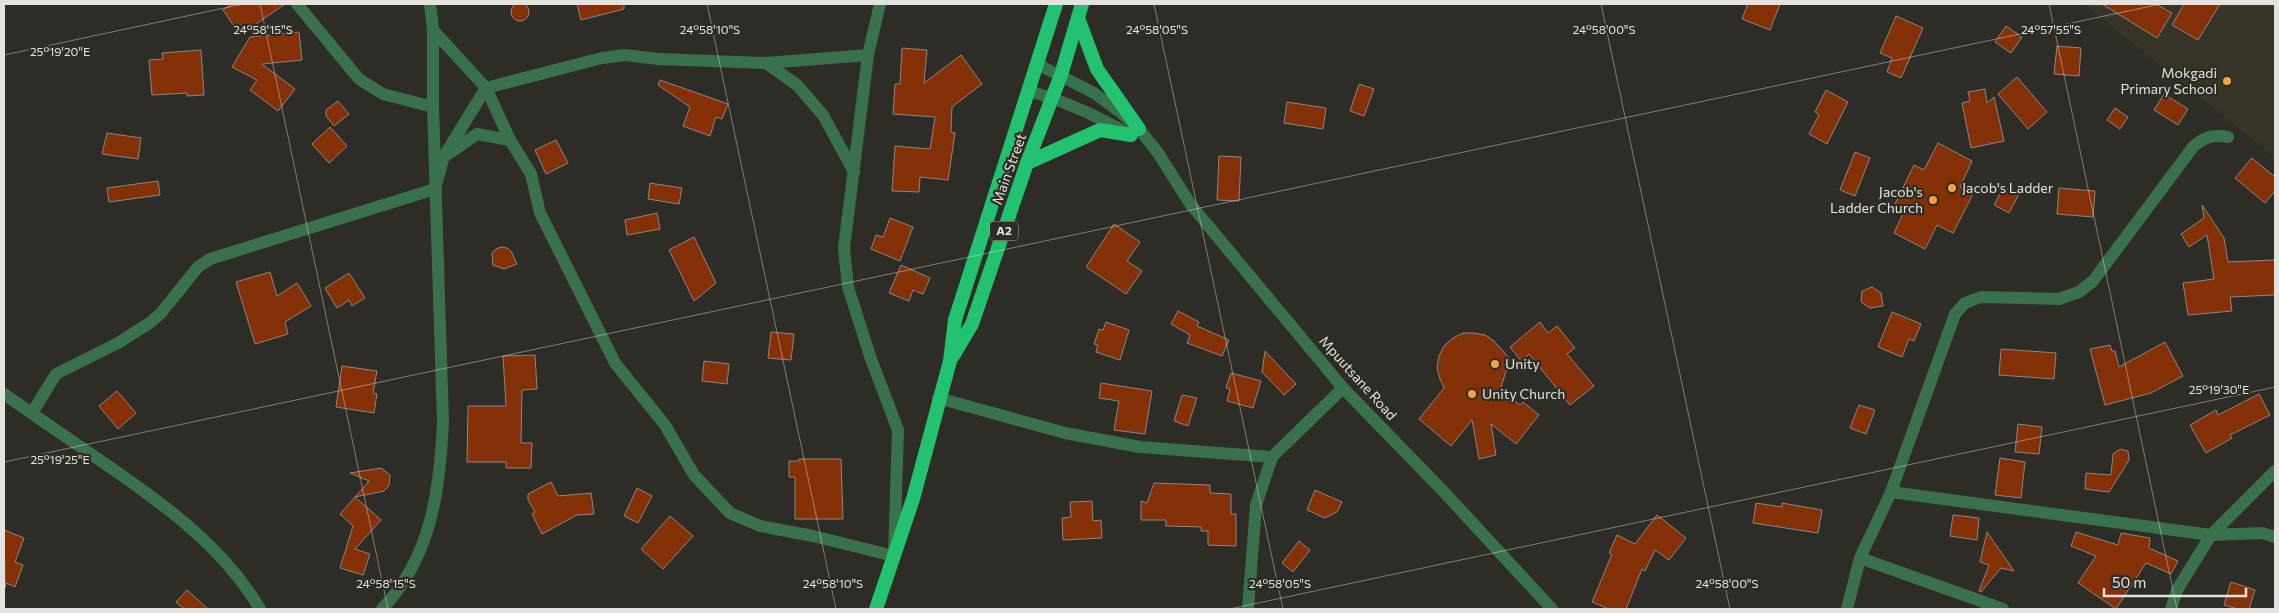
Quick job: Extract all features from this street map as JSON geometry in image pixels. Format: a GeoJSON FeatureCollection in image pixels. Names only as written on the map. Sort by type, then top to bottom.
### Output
{"type":"FeatureCollection","features":[{"type":"Feature","properties":{"kind":"highway","name":"A2"},"geometry":{"type":"LineString","coordinates":[[1028,91],[1056,4]]}},
{"type":"Feature","properties":{"kind":"highway","name":"A2"},"geometry":{"type":"LineString","coordinates":[[1053,97],[1082,4]]}},
{"type":"Feature","properties":{"kind":"highway"},"geometry":{"type":"LineString","coordinates":[[1078,18],[1097,69],[1135,132]]}},
{"type":"Feature","properties":{"kind":"highway","name":"Main Street"},"geometry":{"type":"LineString","coordinates":[[876,609],[913,499],[938,398],[950,361],[955,320],[1028,91]]}},
{"type":"Feature","properties":{"kind":"highway","name":"Main Street"},"geometry":{"type":"LineString","coordinates":[[950,361],[972,324],[1027,163],[1053,97]]}},
{"type":"Feature","properties":{"kind":"highway"},"geometry":{"type":"LineString","coordinates":[[1027,163],[1100,130],[1135,132]]}},
{"type":"Feature","properties":{"kind":"street"},"geometry":{"type":"LineString","coordinates":[[297,4],[359,80],[383,94],[433,107]]}},
{"type":"Feature","properties":{"kind":"street"},"geometry":{"type":"LineString","coordinates":[[382,609],[399,592],[410,574],[424,540],[434,507],[441,464],[443,422],[433,107],[433,30],[430,4]]}},
{"type":"Feature","properties":{"kind":"street"},"geometry":{"type":"LineString","coordinates":[[433,30],[486,88],[510,140],[531,174],[540,213],[615,363],[664,424],[694,475],[730,512],[760,526],[813,536],[894,556],[898,430],[871,359],[848,287],[844,248],[868,55],[880,4]]}},
{"type":"Feature","properties":{"kind":"street"},"geometry":{"type":"LineString","coordinates":[[436,189],[444,156],[486,88],[602,58],[625,55],[658,59],[766,63],[868,55]]}},
{"type":"Feature","properties":{"kind":"street"},"geometry":{"type":"LineString","coordinates":[[766,63],[797,86],[823,115],[854,172]]}},
{"type":"Feature","properties":{"kind":"street","name":"Mpuutsane Road"},"geometry":{"type":"LineString","coordinates":[[1037,64],[1094,93],[1120,112],[1135,132],[1158,153],[1191,204],[1343,388],[1444,492],[1552,609]]}},
{"type":"Feature","properties":{"kind":"street","name":"Mpuutsane Road"},"geometry":{"type":"LineString","coordinates":[[1028,91],[1053,97],[1135,132]]}},
{"type":"Feature","properties":{"kind":"street"},"geometry":{"type":"LineString","coordinates":[[444,156],[477,134],[510,140]]}},
{"type":"Feature","properties":{"kind":"street"},"geometry":{"type":"LineString","coordinates":[[1847,609],[1860,558],[1891,492],[1955,314],[1965,303],[1981,297],[2059,299],[2079,292],[2093,281],[2193,147],[2203,139],[2218,135],[2228,137]]}},
{"type":"Feature","properties":{"kind":"street"},"geometry":{"type":"LineString","coordinates":[[32,413],[56,374],[118,342],[151,322],[161,313],[198,267],[210,259],[436,189]]}},
{"type":"Feature","properties":{"kind":"street"},"geometry":{"type":"LineString","coordinates":[[1248,609],[1256,505],[1272,457],[1343,388]]}},
{"type":"Feature","properties":{"kind":"street"},"geometry":{"type":"LineString","coordinates":[[4,394],[161,502],[220,556],[251,594],[260,609]]}},
{"type":"Feature","properties":{"kind":"street"},"geometry":{"type":"LineString","coordinates":[[938,398],[1065,433],[1140,447],[1272,457]]}},
{"type":"Feature","properties":{"kind":"street"},"geometry":{"type":"LineString","coordinates":[[2171,609],[2177,590],[2211,535],[2275,472]]}},
{"type":"Feature","properties":{"kind":"street"},"geometry":{"type":"LineString","coordinates":[[1891,492],[2211,535],[2262,533],[2275,537]]}},
{"type":"Feature","properties":{"kind":"street"},"geometry":{"type":"LineString","coordinates":[[1860,558],[2004,609]]}},
{"type":"Feature","properties":{"kind":"shaded area","name":"Mokgadi Primary School"},"geometry":{"type":"Polygon","coordinates":[[[2084,4],[2275,4],[2275,157],[2084,4]]]}},
{"type":"Feature","properties":{"kind":"building"},"geometry":{"type":"Polygon","coordinates":[[[520,3],[526,6],[529,12],[526,18],[520,21],[514,18],[511,12],[514,6],[520,3]]]}},
{"type":"Feature","properties":{"kind":"building"},"geometry":{"type":"Polygon","coordinates":[[[232,4],[285,4],[240,35],[223,10],[232,4]]]}},
{"type":"Feature","properties":{"kind":"building"},"geometry":{"type":"Polygon","coordinates":[[[577,4],[624,4],[624,9],[581,20],[577,4]]]}},
{"type":"Feature","properties":{"kind":"building"},"geometry":{"type":"Polygon","coordinates":[[[1748,4],[1780,4],[1770,30],[1742,19],[1748,4]]]}},
{"type":"Feature","properties":{"kind":"building"},"geometry":{"type":"Polygon","coordinates":[[[2102,4],[2156,4],[2172,13],[2157,38],[2102,4]]]}},
{"type":"Feature","properties":{"kind":"building"},"geometry":{"type":"Polygon","coordinates":[[[2184,4],[2220,4],[2198,40],[2172,25],[2184,4]]]}},
{"type":"Feature","properties":{"kind":"building"},"geometry":{"type":"Polygon","coordinates":[[[1896,16],[1923,28],[1901,78],[1887,72],[1892,58],[1880,53],[1896,16]]]}},
{"type":"Feature","properties":{"kind":"building"},"geometry":{"type":"Polygon","coordinates":[[[2006,26],[2022,37],[2011,53],[1995,42],[2006,26]]]}},
{"type":"Feature","properties":{"kind":"building"},"geometry":{"type":"Polygon","coordinates":[[[299,32],[302,60],[262,64],[295,89],[278,111],[250,90],[257,80],[232,67],[250,37],[299,32]]]}},
{"type":"Feature","properties":{"kind":"building"},"geometry":{"type":"Polygon","coordinates":[[[2057,46],[2081,48],[2079,76],[2054,74],[2057,46]]]}},
{"type":"Feature","properties":{"kind":"building"},"geometry":{"type":"Polygon","coordinates":[[[902,48],[927,50],[924,83],[961,55],[982,84],[952,107],[951,132],[955,133],[948,180],[920,177],[919,192],[892,191],[895,146],[930,149],[935,117],[893,114],[895,84],[900,84],[902,48]]]}},
{"type":"Feature","properties":{"kind":"building"},"geometry":{"type":"Polygon","coordinates":[[[201,50],[204,95],[187,96],[187,93],[152,95],[149,60],[163,59],[162,53],[201,50]]]}},
{"type":"Feature","properties":{"kind":"building"},"geometry":{"type":"Polygon","coordinates":[[[2017,77],[2047,112],[2028,129],[1998,94],[2017,77]]]}},
{"type":"Feature","properties":{"kind":"building"},"geometry":{"type":"Polygon","coordinates":[[[660,80],[728,104],[722,119],[716,117],[710,136],[683,126],[690,107],[658,85],[660,80]]]}},
{"type":"Feature","properties":{"kind":"building"},"geometry":{"type":"Polygon","coordinates":[[[1359,84],[1374,89],[1364,116],[1350,111],[1359,84]]]}},
{"type":"Feature","properties":{"kind":"building"},"geometry":{"type":"Polygon","coordinates":[[[1985,89],[1987,103],[1994,97],[2004,141],[1971,148],[1962,103],[1970,101],[1968,92],[1985,89]]]}},
{"type":"Feature","properties":{"kind":"building"},"geometry":{"type":"Polygon","coordinates":[[[1826,90],[1848,102],[1827,144],[1809,134],[1819,115],[1815,112],[1826,90]]]}},
{"type":"Feature","properties":{"kind":"building"},"geometry":{"type":"Polygon","coordinates":[[[2164,94],[2188,109],[2178,125],[2154,110],[2164,94]]]}},
{"type":"Feature","properties":{"kind":"building"},"geometry":{"type":"Polygon","coordinates":[[[338,101],[349,114],[334,126],[326,116],[326,110],[338,101]]]}},
{"type":"Feature","properties":{"kind":"building"},"geometry":{"type":"Polygon","coordinates":[[[1287,102],[1326,108],[1323,129],[1284,123],[1287,102]]]}},
{"type":"Feature","properties":{"kind":"building"},"geometry":{"type":"Polygon","coordinates":[[[2115,108],[2128,117],[2120,129],[2107,120],[2115,108]]]}},
{"type":"Feature","properties":{"kind":"building"},"geometry":{"type":"Polygon","coordinates":[[[330,127],[347,146],[329,163],[312,144],[330,127]]]}},
{"type":"Feature","properties":{"kind":"building"},"geometry":{"type":"Polygon","coordinates":[[[107,133],[141,138],[138,159],[102,154],[107,133]]]}},
{"type":"Feature","properties":{"kind":"building"},"geometry":{"type":"Polygon","coordinates":[[[556,140],[568,163],[546,174],[535,150],[556,140]]]}},
{"type":"Feature","properties":{"kind":"building","name":"Jacob's Ladder Church"},"geometry":{"type":"Polygon","coordinates":[[[1938,143],[1972,161],[1960,187],[1973,194],[1953,233],[1937,225],[1925,249],[1894,233],[1904,212],[1894,206],[1914,165],[1924,170],[1938,143]]]}},
{"type":"Feature","properties":{"kind":"building"},"geometry":{"type":"Polygon","coordinates":[[[1855,152],[1870,158],[1855,196],[1840,190],[1855,152]]]}},
{"type":"Feature","properties":{"kind":"building"},"geometry":{"type":"Polygon","coordinates":[[[1219,156],[1241,157],[1239,201],[1217,200],[1219,156]]]}},
{"type":"Feature","properties":{"kind":"building"},"geometry":{"type":"Polygon","coordinates":[[[2252,158],[2275,177],[2275,191],[2265,203],[2235,178],[2252,158]]]}},
{"type":"Feature","properties":{"kind":"building"},"geometry":{"type":"Polygon","coordinates":[[[158,181],[160,195],[109,202],[107,188],[158,181]]]}},
{"type":"Feature","properties":{"kind":"building"},"geometry":{"type":"Polygon","coordinates":[[[650,183],[682,188],[679,204],[648,199],[650,183]]]}},
{"type":"Feature","properties":{"kind":"building"},"geometry":{"type":"Polygon","coordinates":[[[2004,187],[2019,194],[2009,213],[1994,205],[2004,187]]]}},
{"type":"Feature","properties":{"kind":"building"},"geometry":{"type":"Polygon","coordinates":[[[2059,188],[2095,191],[2093,217],[2057,214],[2059,188]]]}},
{"type":"Feature","properties":{"kind":"building"},"geometry":{"type":"Polygon","coordinates":[[[2202,205],[2224,238],[2228,262],[2275,260],[2275,295],[2230,297],[2232,311],[2188,315],[2183,283],[2214,279],[2207,235],[2189,247],[2181,234],[2204,218],[2202,205]]]}},
{"type":"Feature","properties":{"kind":"building"},"geometry":{"type":"Polygon","coordinates":[[[657,213],[660,229],[627,235],[625,220],[657,213]]]}},
{"type":"Feature","properties":{"kind":"building"},"geometry":{"type":"Polygon","coordinates":[[[890,218],[913,227],[900,261],[871,249],[876,235],[883,237],[890,218]]]}},
{"type":"Feature","properties":{"kind":"building"},"geometry":{"type":"Polygon","coordinates":[[[1114,224],[1140,242],[1127,261],[1142,271],[1126,294],[1086,267],[1114,224]]]}},
{"type":"Feature","properties":{"kind":"building"},"geometry":{"type":"Polygon","coordinates":[[[694,237],[716,283],[694,301],[669,250],[694,237]]]}},
{"type":"Feature","properties":{"kind":"building"},"geometry":{"type":"Polygon","coordinates":[[[501,247],[511,251],[517,264],[504,269],[493,265],[492,253],[501,247]]]}},
{"type":"Feature","properties":{"kind":"building"},"geometry":{"type":"Polygon","coordinates":[[[901,265],[930,278],[923,294],[913,290],[909,301],[889,293],[901,265]]]}},
{"type":"Feature","properties":{"kind":"building"},"geometry":{"type":"Polygon","coordinates":[[[270,272],[277,296],[297,283],[311,306],[285,322],[288,334],[255,344],[236,282],[270,272]]]}},
{"type":"Feature","properties":{"kind":"building"},"geometry":{"type":"Polygon","coordinates":[[[349,273],[365,298],[352,306],[349,300],[337,308],[325,288],[349,273]]]}},
{"type":"Feature","properties":{"kind":"building"},"geometry":{"type":"Polygon","coordinates":[[[1872,287],[1881,293],[1883,306],[1870,308],[1861,302],[1862,291],[1872,287]]]}},
{"type":"Feature","properties":{"kind":"building"},"geometry":{"type":"Polygon","coordinates":[[[1178,311],[1199,322],[1197,326],[1229,340],[1222,356],[1187,343],[1190,335],[1171,324],[1178,311]]]}},
{"type":"Feature","properties":{"kind":"building"},"geometry":{"type":"Polygon","coordinates":[[[1892,312],[1921,324],[1914,341],[1909,339],[1902,357],[1878,347],[1892,312]]]}},
{"type":"Feature","properties":{"kind":"building"},"geometry":{"type":"Polygon","coordinates":[[[1106,322],[1129,330],[1120,360],[1096,352],[1098,345],[1094,344],[1099,329],[1103,330],[1106,322]]]}},
{"type":"Feature","properties":{"kind":"building"},"geometry":{"type":"Polygon","coordinates":[[[1540,322],[1548,333],[1557,326],[1575,348],[1567,354],[1594,386],[1570,405],[1529,354],[1521,361],[1510,347],[1540,322]]]}},
{"type":"Feature","properties":{"kind":"building"},"geometry":{"type":"Polygon","coordinates":[[[771,332],[794,334],[791,360],[768,358],[771,332]]]}},
{"type":"Feature","properties":{"kind":"building"},"geometry":{"type":"Polygon","coordinates":[[[1463,333],[1485,335],[1494,341],[1510,359],[1500,390],[1520,405],[1523,402],[1539,415],[1516,444],[1491,424],[1496,455],[1479,459],[1472,420],[1451,446],[1419,419],[1444,388],[1437,368],[1439,356],[1444,346],[1453,338],[1463,333]]]}},
{"type":"Feature","properties":{"kind":"building"},"geometry":{"type":"Polygon","coordinates":[[[2165,342],[2183,376],[2151,393],[2105,405],[2090,349],[2110,345],[2112,351],[2115,351],[2119,367],[2165,342]]]}},
{"type":"Feature","properties":{"kind":"building"},"geometry":{"type":"Polygon","coordinates":[[[2001,349],[2056,353],[2054,379],[1999,375],[2001,349]]]}},
{"type":"Feature","properties":{"kind":"building"},"geometry":{"type":"Polygon","coordinates":[[[1265,351],[1296,384],[1284,395],[1262,372],[1265,351]]]}},
{"type":"Feature","properties":{"kind":"building"},"geometry":{"type":"Polygon","coordinates":[[[535,355],[537,389],[522,390],[521,443],[532,443],[531,468],[506,468],[506,462],[467,462],[468,406],[506,406],[503,356],[535,355]]]}},
{"type":"Feature","properties":{"kind":"building"},"geometry":{"type":"Polygon","coordinates":[[[704,361],[729,364],[727,384],[702,381],[704,361]]]}},
{"type":"Feature","properties":{"kind":"building"},"geometry":{"type":"Polygon","coordinates":[[[342,366],[377,371],[373,393],[377,394],[374,413],[336,407],[342,366]]]}},
{"type":"Feature","properties":{"kind":"building"},"geometry":{"type":"Polygon","coordinates":[[[1231,373],[1261,381],[1253,408],[1227,401],[1230,389],[1226,388],[1231,373]]]}},
{"type":"Feature","properties":{"kind":"building"},"geometry":{"type":"Polygon","coordinates":[[[1101,383],[1152,391],[1145,434],[1114,430],[1119,401],[1099,398],[1101,383]]]}},
{"type":"Feature","properties":{"kind":"building"},"geometry":{"type":"Polygon","coordinates":[[[117,391],[136,413],[118,429],[99,406],[117,391]]]}},
{"type":"Feature","properties":{"kind":"building"},"geometry":{"type":"Polygon","coordinates":[[[2259,394],[2270,415],[2230,435],[2232,438],[2206,453],[2190,425],[2216,410],[2218,415],[2259,394]]]}},
{"type":"Feature","properties":{"kind":"building"},"geometry":{"type":"Polygon","coordinates":[[[1182,395],[1197,398],[1188,426],[1174,421],[1182,395]]]}},
{"type":"Feature","properties":{"kind":"building"},"geometry":{"type":"Polygon","coordinates":[[[1859,405],[1875,410],[1866,434],[1850,428],[1859,405]]]}},
{"type":"Feature","properties":{"kind":"building"},"geometry":{"type":"Polygon","coordinates":[[[2018,424],[2042,427],[2039,454],[2015,452],[2018,424]]]}},
{"type":"Feature","properties":{"kind":"building"},"geometry":{"type":"Polygon","coordinates":[[[2120,449],[2128,451],[2129,460],[2109,492],[2085,489],[2086,473],[2111,475],[2113,454],[2120,449]]]}},
{"type":"Feature","properties":{"kind":"building"},"geometry":{"type":"Polygon","coordinates":[[[2000,458],[2025,462],[2021,498],[1995,495],[2000,458]]]}},
{"type":"Feature","properties":{"kind":"building"},"geometry":{"type":"Polygon","coordinates":[[[799,459],[841,459],[843,519],[795,519],[795,477],[789,477],[789,461],[799,461],[799,459]]]}},
{"type":"Feature","properties":{"kind":"building"},"geometry":{"type":"Polygon","coordinates":[[[381,468],[390,475],[389,486],[384,491],[355,497],[369,481],[350,473],[381,468]]]}},
{"type":"Feature","properties":{"kind":"building"},"geometry":{"type":"Polygon","coordinates":[[[551,482],[558,496],[591,493],[594,514],[577,515],[542,534],[532,514],[535,512],[528,500],[528,494],[551,482]]]}},
{"type":"Feature","properties":{"kind":"building"},"geometry":{"type":"Polygon","coordinates":[[[1154,483],[1210,485],[1210,493],[1231,494],[1231,514],[1236,514],[1236,546],[1208,545],[1208,531],[1201,531],[1201,527],[1166,526],[1166,520],[1141,520],[1141,501],[1147,503],[1154,483]]]}},
{"type":"Feature","properties":{"kind":"building"},"geometry":{"type":"Polygon","coordinates":[[[637,488],[652,496],[638,523],[624,516],[637,488]]]}},
{"type":"Feature","properties":{"kind":"building"},"geometry":{"type":"Polygon","coordinates":[[[1315,490],[1342,502],[1337,512],[1325,518],[1307,510],[1315,490]]]}},
{"type":"Feature","properties":{"kind":"building"},"geometry":{"type":"Polygon","coordinates":[[[355,497],[381,520],[355,549],[370,554],[363,575],[340,568],[353,526],[340,514],[355,497]]]}},
{"type":"Feature","properties":{"kind":"building"},"geometry":{"type":"Polygon","coordinates":[[[1092,501],[1093,521],[1101,520],[1102,538],[1063,540],[1062,518],[1071,517],[1070,502],[1092,501]]]}},
{"type":"Feature","properties":{"kind":"building"},"geometry":{"type":"Polygon","coordinates":[[[1756,503],[1782,507],[1782,503],[1822,510],[1818,533],[1753,523],[1756,503]]]}},
{"type":"Feature","properties":{"kind":"building"},"geometry":{"type":"Polygon","coordinates":[[[1657,515],[1686,538],[1669,560],[1655,550],[1645,571],[1642,569],[1626,609],[1609,609],[1592,602],[1612,554],[1609,553],[1617,535],[1635,544],[1657,515]]]}},
{"type":"Feature","properties":{"kind":"building"},"geometry":{"type":"Polygon","coordinates":[[[1953,515],[1979,518],[1977,540],[1950,536],[1953,515]]]}},
{"type":"Feature","properties":{"kind":"building"},"geometry":{"type":"Polygon","coordinates":[[[670,516],[693,536],[663,569],[641,549],[670,516]]]}},
{"type":"Feature","properties":{"kind":"building"},"geometry":{"type":"Polygon","coordinates":[[[4,530],[24,538],[15,562],[23,565],[15,587],[6,583],[5,588],[4,530]]]}},
{"type":"Feature","properties":{"kind":"building"},"geometry":{"type":"Polygon","coordinates":[[[1987,532],[2014,571],[2001,568],[1981,592],[1979,591],[1989,565],[1980,562],[1987,532]]]}},
{"type":"Feature","properties":{"kind":"building"},"geometry":{"type":"Polygon","coordinates":[[[2076,532],[2118,545],[2121,533],[2150,538],[2149,548],[2178,561],[2171,574],[2146,563],[2116,609],[2078,583],[2096,556],[2071,546],[2076,532]]]}},
{"type":"Feature","properties":{"kind":"building"},"geometry":{"type":"Polygon","coordinates":[[[1299,541],[1310,550],[1293,572],[1282,563],[1299,541]]]}},
{"type":"Feature","properties":{"kind":"building"},"geometry":{"type":"Polygon","coordinates":[[[2231,582],[2255,590],[2249,609],[2238,609],[2224,605],[2231,582]]]}},
{"type":"Feature","properties":{"kind":"building"},"geometry":{"type":"Polygon","coordinates":[[[187,590],[208,609],[184,609],[176,602],[187,590]]]}},
{"type":"Feature","properties":{"kind":"place","name":"Mokgadi Primary School"},"geometry":{"type":"Point","coordinates":[2227,81]}},
{"type":"Feature","properties":{"kind":"place","name":"Jacob's Ladder"},"geometry":{"type":"Point","coordinates":[1952,188]}},
{"type":"Feature","properties":{"kind":"place","name":"Jacob's Ladder Church"},"geometry":{"type":"Point","coordinates":[1933,200]}},
{"type":"Feature","properties":{"kind":"place","name":"Unity"},"geometry":{"type":"Point","coordinates":[1495,364]}},
{"type":"Feature","properties":{"kind":"place","name":"Unity Church"},"geometry":{"type":"Point","coordinates":[1472,394]}}]}
